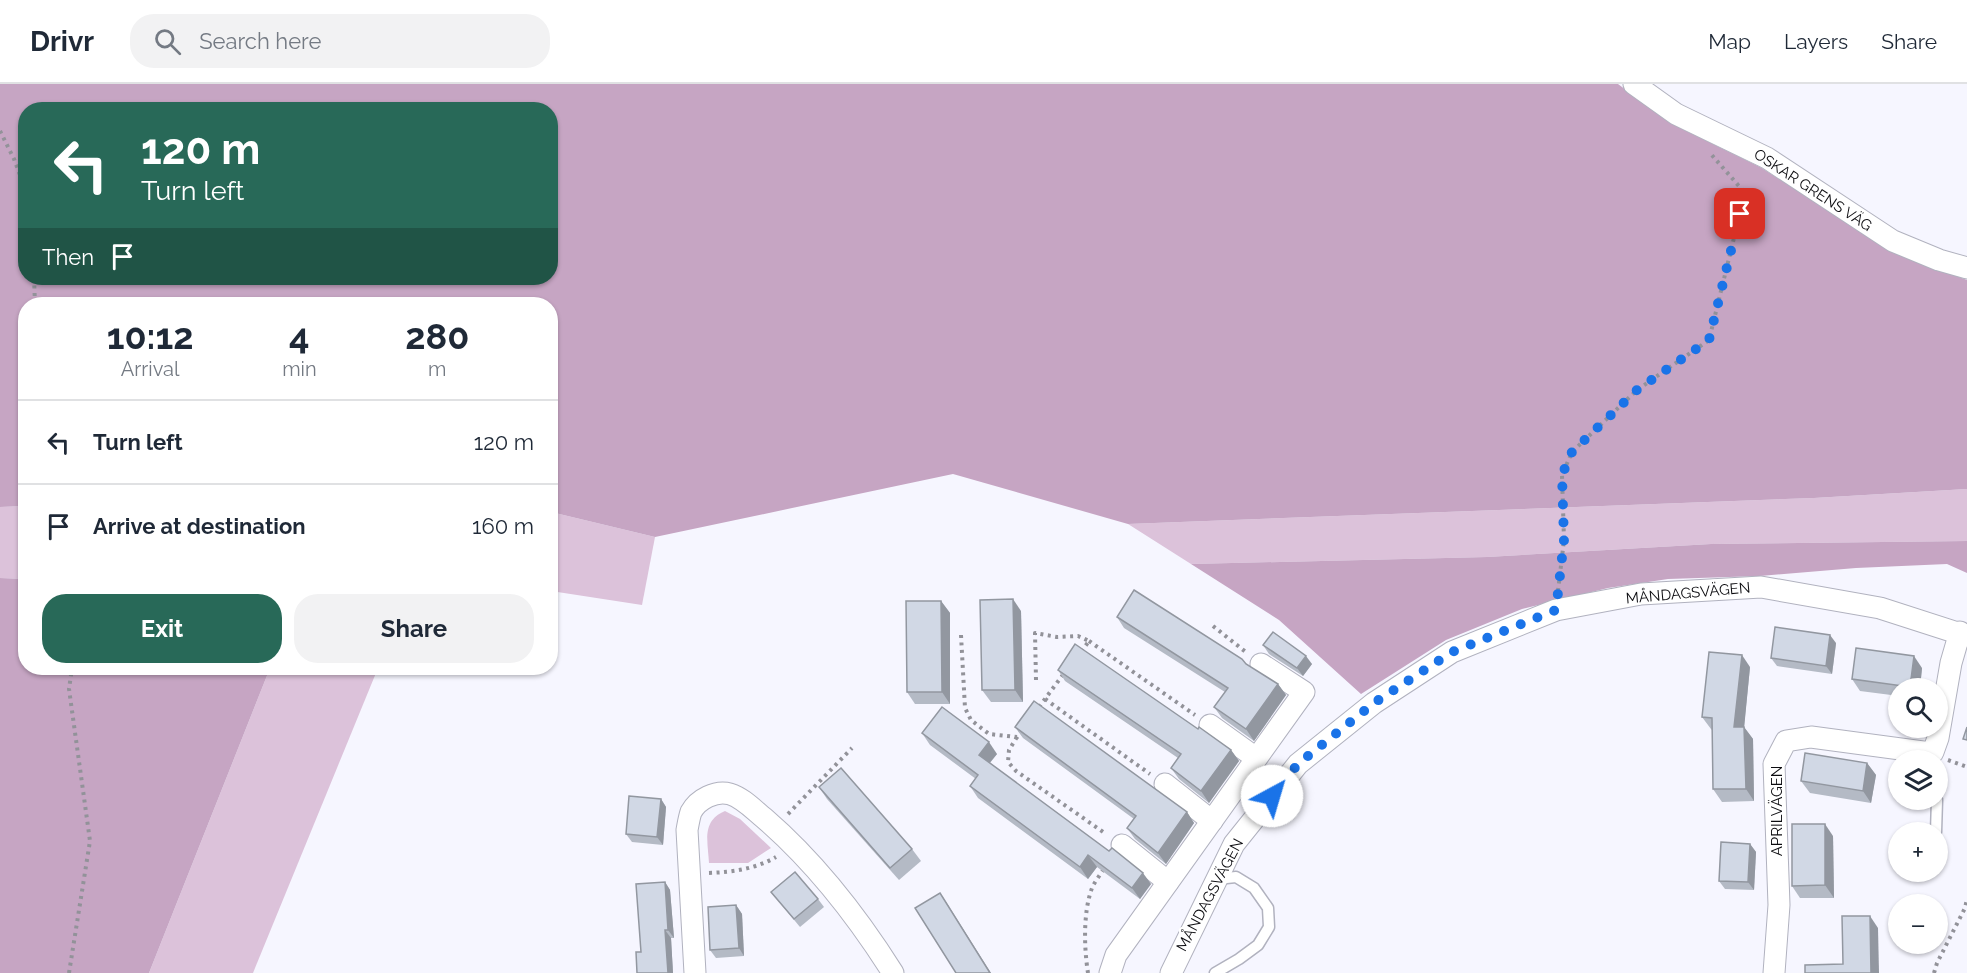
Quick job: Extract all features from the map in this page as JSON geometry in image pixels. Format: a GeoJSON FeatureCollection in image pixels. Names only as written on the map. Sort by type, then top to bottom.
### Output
{"type":"FeatureCollection","features":[{"type":"Feature","properties":{"kind":"street","name":"OSKAR GRENS VÄG"},"geometry":{"type":"LineString","coordinates":[[1634,84],[1676,114],[1767,158],[1893,241],[1939,260],[1967,268]]}},
{"type":"Feature","properties":{"kind":"street","name":"MÅNDAGSVÄGEN"},"geometry":{"type":"LineString","coordinates":[[1171,973],[1234,844],[1298,764],[1374,703],[1452,652],[1556,610],[1641,594],[1761,587],[1880,608],[1963,634]]}},
{"type":"Feature","properties":{"kind":"street","name":"APRILVÄGEN"},"geometry":{"type":"LineString","coordinates":[[1935,750],[1951,663],[1963,634]]}},
{"type":"Feature","properties":{"kind":"street"},"geometry":{"type":"LineString","coordinates":[[1110,973],[1116,955],[1304,692],[1261,664]]}},
{"type":"Feature","properties":{"kind":"street"},"geometry":{"type":"LineString","coordinates":[[1210,725],[1256,758]]}},
{"type":"Feature","properties":{"kind":"street","name":"APRILVÄGEN"},"geometry":{"type":"LineString","coordinates":[[1774,973],[1779,905],[1774,764],[1786,741],[1811,737],[1908,750]]}},
{"type":"Feature","properties":{"kind":"street"},"geometry":{"type":"LineString","coordinates":[[1165,784],[1212,820]]}},
{"type":"Feature","properties":{"kind":"street"},"geometry":{"type":"LineString","coordinates":[[695,973],[687,830],[692,812],[702,800],[718,793],[731,795],[750,806],[793,844],[838,894],[893,973]]}},
{"type":"Feature","properties":{"kind":"street"},"geometry":{"type":"LineString","coordinates":[[1122,845],[1168,882]]}},
{"type":"Feature","properties":{"kind":"lane"},"geometry":{"type":"LineString","coordinates":[[1215,973],[1258,945],[1269,927],[1268,908],[1254,888],[1236,878],[1216,879]]}},
{"type":"Feature","properties":{"kind":"path"},"geometry":{"type":"LineString","coordinates":[[0,131],[18,170]]}},
{"type":"Feature","properties":{"kind":"path"},"geometry":{"type":"LineString","coordinates":[[1556,610],[1564,540],[1562,475],[1572,452],[1637,390],[1709,340],[1745,193],[1707,149]]}},
{"type":"Feature","properties":{"kind":"path"},"geometry":{"type":"LineString","coordinates":[[1036,680],[1035,633],[1057,637],[1078,636],[1089,641],[1210,725]]}},
{"type":"Feature","properties":{"kind":"path"},"geometry":{"type":"LineString","coordinates":[[960,635],[965,708],[971,720],[989,734],[1017,737]]}},
{"type":"Feature","properties":{"kind":"path"},"geometry":{"type":"LineString","coordinates":[[1077,658],[1089,641]]}},
{"type":"Feature","properties":{"kind":"path"},"geometry":{"type":"LineString","coordinates":[[1038,708],[1071,666]]}},
{"type":"Feature","properties":{"kind":"path"},"geometry":{"type":"LineString","coordinates":[[69,973],[90,841],[69,689],[71,675]]}},
{"type":"Feature","properties":{"kind":"path"},"geometry":{"type":"LineString","coordinates":[[1046,699],[1165,784]]}},
{"type":"Feature","properties":{"kind":"path"},"geometry":{"type":"LineString","coordinates":[[1024,727],[1009,750],[1008,762],[1016,771],[1122,845]]}},
{"type":"Feature","properties":{"kind":"path"},"geometry":{"type":"LineString","coordinates":[[775,828],[852,748]]}},
{"type":"Feature","properties":{"kind":"path"},"geometry":{"type":"LineString","coordinates":[[690,873],[738,871],[764,864],[793,844]]}},
{"type":"Feature","properties":{"kind":"path"},"geometry":{"type":"LineString","coordinates":[[1934,973],[1965,908],[1967,899]]}},
{"type":"Feature","properties":{"kind":"shaded area"},"geometry":{"type":"Polygon","coordinates":[[[0,84],[1618,84],[1670,123],[1760,167],[1903,256],[1967,280],[1967,489],[1814,498],[1128,524],[953,474],[655,537],[558,514],[558,297],[18,297],[18,506],[0,507],[0,84]]]}},
{"type":"Feature","properties":{"kind":"shaded area"},"geometry":{"type":"Polygon","coordinates":[[[1967,489],[1967,541],[1711,544],[1487,557],[1191,564],[1128,524],[1814,498],[1967,489]]]}},
{"type":"Feature","properties":{"kind":"shaded area"},"geometry":{"type":"Polygon","coordinates":[[[18,506],[18,579],[0,578],[0,507],[18,506]]]}},
{"type":"Feature","properties":{"kind":"shaded area"},"geometry":{"type":"Polygon","coordinates":[[[558,514],[655,537],[642,605],[558,592],[558,514]]]}},
{"type":"Feature","properties":{"kind":"shaded area"},"geometry":{"type":"Polygon","coordinates":[[[1967,541],[1967,573],[1947,564],[1856,568],[1760,576],[1668,579],[1608,588],[1522,609],[1446,640],[1361,694],[1279,620],[1191,564],[1487,557],[1711,544],[1967,541]]]}},
{"type":"Feature","properties":{"kind":"shaded area"},"geometry":{"type":"Polygon","coordinates":[[[0,578],[18,579],[18,675],[267,675],[149,973],[0,973],[0,578]]]}},
{"type":"Feature","properties":{"kind":"shaded area"},"geometry":{"type":"Polygon","coordinates":[[[267,675],[375,675],[253,973],[149,973],[267,675]]]}},
{"type":"Feature","properties":{"kind":"shaded area"},"geometry":{"type":"Polygon","coordinates":[[[725,811],[740,819],[771,848],[748,863],[709,863],[707,840],[709,826],[717,815],[725,811]]]}},
{"type":"Feature","properties":{"kind":"building"},"geometry":{"type":"Polygon","coordinates":[[[1134,590],[1278,684],[1246,729],[1214,707],[1228,688],[1117,617],[1134,590]]]}},
{"type":"Feature","properties":{"kind":"building"},"geometry":{"type":"Polygon","coordinates":[[[1013,599],[1015,690],[982,690],[980,600],[1013,599]]]}},
{"type":"Feature","properties":{"kind":"building"},"geometry":{"type":"Polygon","coordinates":[[[906,601],[941,601],[942,692],[907,692],[906,601]]]}},
{"type":"Feature","properties":{"kind":"building"},"geometry":{"type":"Polygon","coordinates":[[[1775,627],[1830,635],[1826,666],[1771,658],[1775,627]]]}},
{"type":"Feature","properties":{"kind":"building"},"geometry":{"type":"Polygon","coordinates":[[[1273,632],[1306,656],[1297,668],[1263,645],[1273,632]]]}},
{"type":"Feature","properties":{"kind":"building"},"geometry":{"type":"Polygon","coordinates":[[[1075,644],[1231,750],[1201,791],[1171,768],[1181,754],[1058,670],[1075,644]]]}},
{"type":"Feature","properties":{"kind":"building"},"geometry":{"type":"Polygon","coordinates":[[[1856,648],[1914,656],[1911,678],[1888,678],[1888,684],[1852,679],[1856,648]]]}},
{"type":"Feature","properties":{"kind":"building"},"geometry":{"type":"Polygon","coordinates":[[[1709,652],[1742,655],[1734,727],[1744,727],[1746,789],[1713,789],[1712,718],[1702,717],[1709,652]]]}},
{"type":"Feature","properties":{"kind":"building"},"geometry":{"type":"Polygon","coordinates":[[[1034,701],[1187,812],[1158,853],[1127,828],[1136,816],[1015,727],[1034,701]]]}},
{"type":"Feature","properties":{"kind":"building"},"geometry":{"type":"Polygon","coordinates":[[[942,707],[989,742],[979,755],[1109,851],[1112,848],[1143,873],[1132,888],[1088,855],[1080,867],[970,786],[978,775],[922,733],[942,707]]]}},
{"type":"Feature","properties":{"kind":"building"},"geometry":{"type":"Polygon","coordinates":[[[1967,727],[1967,740],[1963,739],[1967,727]]]}},
{"type":"Feature","properties":{"kind":"building"},"geometry":{"type":"Polygon","coordinates":[[[1805,753],[1867,763],[1863,791],[1801,781],[1805,753]]]}},
{"type":"Feature","properties":{"kind":"building"},"geometry":{"type":"Polygon","coordinates":[[[841,768],[912,849],[890,868],[819,787],[841,768]]]}},
{"type":"Feature","properties":{"kind":"building"},"geometry":{"type":"Polygon","coordinates":[[[629,796],[661,799],[657,837],[626,834],[629,796]]]}},
{"type":"Feature","properties":{"kind":"building"},"geometry":{"type":"Polygon","coordinates":[[[1792,824],[1825,824],[1825,885],[1792,886],[1792,824]]]}},
{"type":"Feature","properties":{"kind":"building"},"geometry":{"type":"Polygon","coordinates":[[[1721,842],[1750,844],[1748,882],[1719,881],[1721,842]]]}},
{"type":"Feature","properties":{"kind":"building"},"geometry":{"type":"Polygon","coordinates":[[[795,872],[818,899],[794,919],[771,892],[795,872]]]}},
{"type":"Feature","properties":{"kind":"building"},"geometry":{"type":"Polygon","coordinates":[[[665,882],[668,973],[637,973],[636,952],[641,952],[636,884],[665,882]]]}},
{"type":"Feature","properties":{"kind":"building"},"geometry":{"type":"Polygon","coordinates":[[[940,893],[990,973],[956,973],[915,908],[940,893]]]}},
{"type":"Feature","properties":{"kind":"building"},"geometry":{"type":"Polygon","coordinates":[[[736,905],[739,948],[710,950],[708,907],[736,905]]]}},
{"type":"Feature","properties":{"kind":"building"},"geometry":{"type":"Polygon","coordinates":[[[1842,916],[1870,916],[1871,973],[1805,973],[1805,965],[1843,964],[1842,916]]]}},
{"type":"Feature","properties":{"kind":"route"},"geometry":{"type":"LineString","coordinates":[[1272,796],[1298,764],[1374,703],[1452,652],[1556,610],[1564,540],[1562,475],[1572,452],[1637,390],[1709,340],[1740,214]]}}]}
